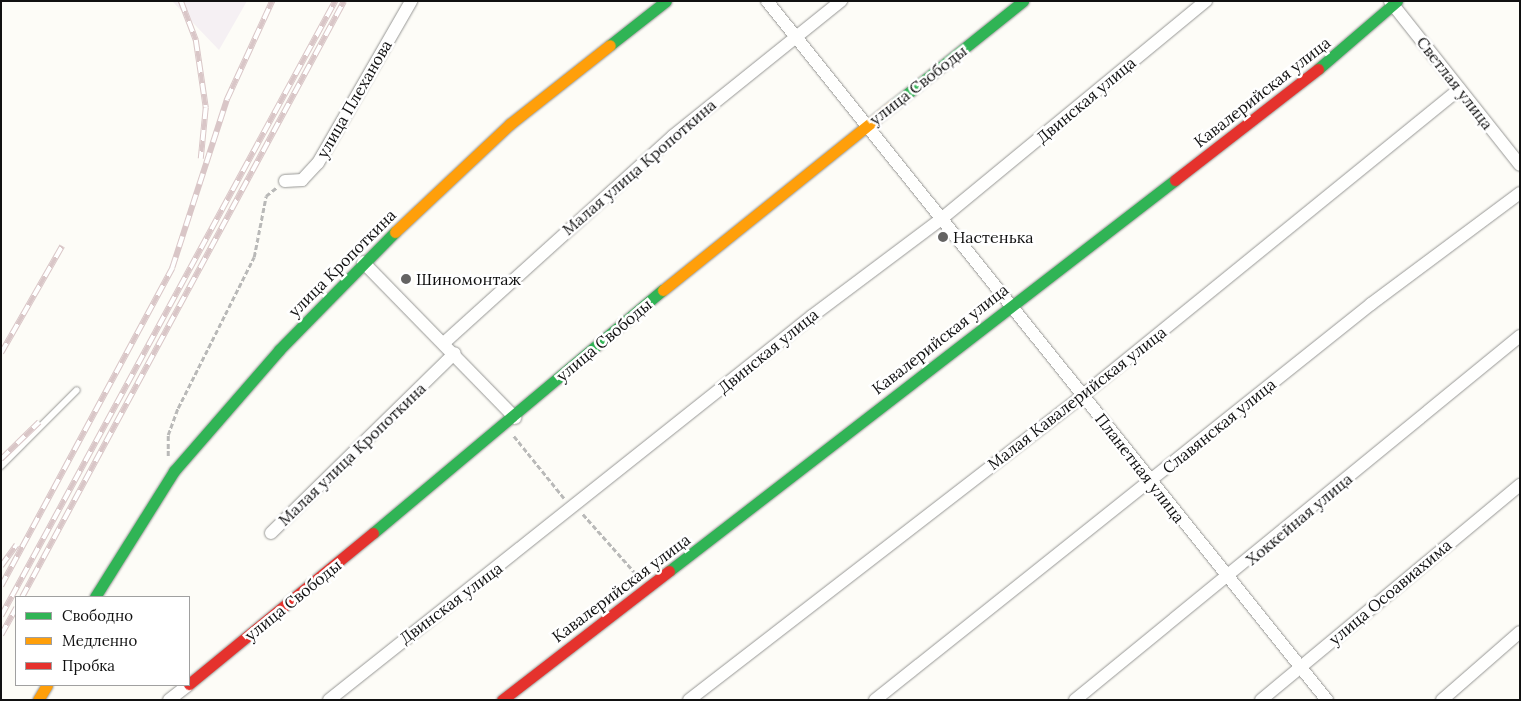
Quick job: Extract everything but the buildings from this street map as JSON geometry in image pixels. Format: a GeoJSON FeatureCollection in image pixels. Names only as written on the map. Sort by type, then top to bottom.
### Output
{"type":"FeatureCollection","features":[{"type":"Feature","properties":{"kind":"street","name":"улица Плеханова"},"geometry":{"type":"LineString","coordinates":[[285,181],[302,180],[318,163],[411,1]]}},
{"type":"Feature","properties":{"kind":"street","name":"улица Кропоткина"},"geometry":{"type":"LineString","coordinates":[[97,596],[174,470],[364,262],[510,124],[666,1]]}},
{"type":"Feature","properties":{"kind":"street","name":"Планетная улица"},"geometry":{"type":"LineString","coordinates":[[768,1],[865,127],[1083,396],[1227,579],[1327,700]]}},
{"type":"Feature","properties":{"kind":"street","name":"Малая улица Кропоткина"},"geometry":{"type":"LineString","coordinates":[[445,342],[673,136],[794,36],[841,1]]}},
{"type":"Feature","properties":{"kind":"street","name":"улица Свободы"},"geometry":{"type":"LineString","coordinates":[[190,682],[510,422],[590,349],[1023,1]]}},
{"type":"Feature","properties":{"kind":"street","name":"Двинская улица"},"geometry":{"type":"LineString","coordinates":[[330,700],[574,506],[940,220],[1206,1]]}},
{"type":"Feature","properties":{"kind":"street","name":"Светлая улица"},"geometry":{"type":"LineString","coordinates":[[1393,2],[1520,165]]}},
{"type":"Feature","properties":{"kind":"street","name":"Кавалерийская улица"},"geometry":{"type":"LineString","coordinates":[[502,700],[1009,305],[1312,74],[1393,2]]}},
{"type":"Feature","properties":{"kind":"street","name":"Малая Кавалерийская улица"},"geometry":{"type":"LineString","coordinates":[[689,700],[1083,396],[1459,88]]}},
{"type":"Feature","properties":{"kind":"street","name":"Славянская улица"},"geometry":{"type":"LineString","coordinates":[[875,700],[1371,304],[1520,193]]}},
{"type":"Feature","properties":{"kind":"street"},"geometry":{"type":"LineString","coordinates":[[364,262],[445,342],[510,422]]}},
{"type":"Feature","properties":{"kind":"street","name":"Хоккейная улица"},"geometry":{"type":"LineString","coordinates":[[1075,700],[1227,579],[1520,336]]}},
{"type":"Feature","properties":{"kind":"street","name":"Малая улица Кропоткина"},"geometry":{"type":"LineString","coordinates":[[271,533],[455,353]]}},
{"type":"Feature","properties":{"kind":"street","name":"улица Осоавиахима"},"geometry":{"type":"LineString","coordinates":[[1261,700],[1520,485]]}},
{"type":"Feature","properties":{"kind":"street"},"geometry":{"type":"LineString","coordinates":[[1442,700],[1520,632]]}},
{"type":"Feature","properties":{"kind":"street"},"geometry":{"type":"LineString","coordinates":[[38,700],[46,686]]}},
{"type":"Feature","properties":{"kind":"street","name":"улица Свободы"},"geometry":{"type":"LineString","coordinates":[[169,700],[186,686]]}},
{"type":"Feature","properties":{"kind":"lane"},"geometry":{"type":"LineString","coordinates":[[1,466],[77,390]]}},
{"type":"Feature","properties":{"kind":"path"},"geometry":{"type":"LineString","coordinates":[[174,470],[166,450],[171,426],[254,257],[266,196],[285,181]]}},
{"type":"Feature","properties":{"kind":"path"},"geometry":{"type":"LineString","coordinates":[[510,422],[574,506],[648,588]]}},
{"type":"Feature","properties":{"kind":"shaded area"},"geometry":{"type":"Polygon","coordinates":[[[172,1],[247,1],[219,50],[172,1]]]}},
{"type":"Feature","properties":{"kind":"railway"},"geometry":{"type":"LineString","coordinates":[[181,1],[196,40],[206,108],[201,159]]}},
{"type":"Feature","properties":{"kind":"railway"},"geometry":{"type":"LineString","coordinates":[[1,586],[172,268],[227,99],[272,1]]}},
{"type":"Feature","properties":{"kind":"railway"},"geometry":{"type":"LineString","coordinates":[[1,616],[335,1]]}},
{"type":"Feature","properties":{"kind":"railway"},"geometry":{"type":"LineString","coordinates":[[23,596],[344,1]]}},
{"type":"Feature","properties":{"kind":"railway"},"geometry":{"type":"LineString","coordinates":[[1,353],[62,246]]}},
{"type":"Feature","properties":{"kind":"railway"},"geometry":{"type":"LineString","coordinates":[[1,459],[39,422]]}},
{"type":"Feature","properties":{"kind":"railway"},"geometry":{"type":"LineString","coordinates":[[1,566],[16,545]]}},
{"type":"Feature","properties":{"kind":"railway"},"geometry":{"type":"LineString","coordinates":[[1,635],[15,610]]}},
{"type":"Feature","properties":{"kind":"traffic: fast"},"geometry":{"type":"LineString","coordinates":[[610,45],[666,1]]}},
{"type":"Feature","properties":{"kind":"traffic: fast"},"geometry":{"type":"LineString","coordinates":[[892,106],[1023,1]]}},
{"type":"Feature","properties":{"kind":"traffic: fast"},"geometry":{"type":"LineString","coordinates":[[1318,69],[1397,1]]}},
{"type":"Feature","properties":{"kind":"traffic: fast"},"geometry":{"type":"LineString","coordinates":[[669,571],[1175,180]]}},
{"type":"Feature","properties":{"kind":"traffic: fast"},"geometry":{"type":"LineString","coordinates":[[96,596],[174,471],[279,350],[395,232]]}},
{"type":"Feature","properties":{"kind":"traffic: fast"},"geometry":{"type":"LineString","coordinates":[[373,533],[663,290]]}},
{"type":"Feature","properties":{"kind":"traffic: slow"},"geometry":{"type":"LineString","coordinates":[[395,232],[510,124],[610,45]]}},
{"type":"Feature","properties":{"kind":"traffic: slow"},"geometry":{"type":"LineString","coordinates":[[663,290],[892,106]]}},
{"type":"Feature","properties":{"kind":"traffic: slow"},"geometry":{"type":"LineString","coordinates":[[38,700],[46,686]]}},
{"type":"Feature","properties":{"kind":"traffic: jam"},"geometry":{"type":"LineString","coordinates":[[1175,180],[1318,69]]}},
{"type":"Feature","properties":{"kind":"traffic: jam"},"geometry":{"type":"LineString","coordinates":[[190,683],[373,533]]}},
{"type":"Feature","properties":{"kind":"traffic: jam"},"geometry":{"type":"LineString","coordinates":[[502,700],[669,571]]}},
{"type":"Feature","properties":{"kind":"place","name":"Настенька"},"geometry":{"type":"Point","coordinates":[943,237]}},
{"type":"Feature","properties":{"kind":"place","name":"Шиномонтаж"},"geometry":{"type":"Point","coordinates":[406,279]}}]}
